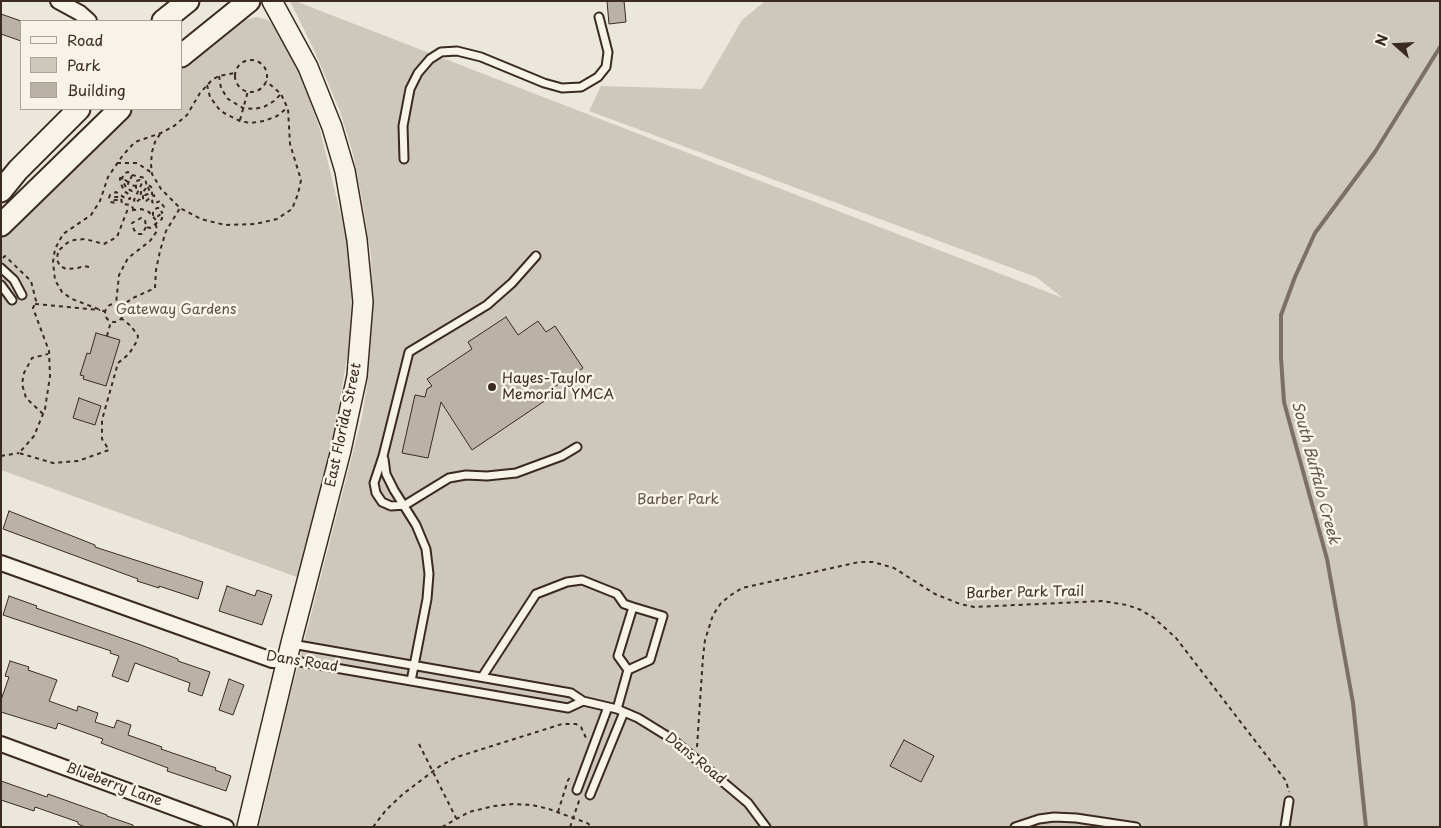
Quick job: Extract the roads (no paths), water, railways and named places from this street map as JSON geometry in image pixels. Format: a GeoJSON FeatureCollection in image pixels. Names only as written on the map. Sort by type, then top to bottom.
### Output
{"type":"FeatureCollection","features":[{"type":"Feature","properties":{"kind":"main road"},"geometry":{"type":"LineString","coordinates":[[164,20],[188,1]]}},
{"type":"Feature","properties":{"kind":"main road"},"geometry":{"type":"LineString","coordinates":[[182,55],[248,1]]}},
{"type":"Feature","properties":{"kind":"main road","name":"East Florida Street"},"geometry":{"type":"LineString","coordinates":[[247,827],[344,436],[357,376],[363,302],[357,240],[345,171],[332,127],[308,67],[272,1]]}},
{"type":"Feature","properties":{"kind":"main road"},"geometry":{"type":"LineString","coordinates":[[1,174],[65,110]]}},
{"type":"Feature","properties":{"kind":"main road"},"geometry":{"type":"LineString","coordinates":[[1,190],[18,170],[78,110]]}},
{"type":"Feature","properties":{"kind":"main road"},"geometry":{"type":"LineString","coordinates":[[1,225],[119,110]]}},
{"type":"Feature","properties":{"kind":"street"},"geometry":{"type":"LineString","coordinates":[[58,1],[80,13],[88,20]]}},
{"type":"Feature","properties":{"kind":"street","name":"Dans Road"},"geometry":{"type":"LineString","coordinates":[[1,563],[272,660],[289,652]]}},
{"type":"Feature","properties":{"kind":"street","name":"Blueberry Lane"},"geometry":{"type":"LineString","coordinates":[[1,744],[226,827]]}},
{"type":"Feature","properties":{"kind":"lane"},"geometry":{"type":"LineString","coordinates":[[404,159],[403,126],[410,89],[418,73],[430,59],[441,52],[457,51],[481,57],[544,83],[562,88],[581,87],[598,77],[606,68],[608,52],[599,18]]}},
{"type":"Feature","properties":{"kind":"lane"},"geometry":{"type":"LineString","coordinates":[[536,256],[512,283],[487,305],[409,352],[383,456],[374,483],[376,493],[382,502],[391,506],[405,505],[449,478],[466,474],[487,476],[516,473],[562,456],[577,447]]}},
{"type":"Feature","properties":{"kind":"lane"},"geometry":{"type":"LineString","coordinates":[[1,268],[14,280],[22,295]]}},
{"type":"Feature","properties":{"kind":"lane"},"geometry":{"type":"LineString","coordinates":[[1,285],[8,292],[12,300]]}},
{"type":"Feature","properties":{"kind":"lane"},"geometry":{"type":"LineString","coordinates":[[383,456],[386,474],[416,525],[426,549],[429,574],[427,599],[411,681]]}},
{"type":"Feature","properties":{"kind":"lane"},"geometry":{"type":"LineString","coordinates":[[482,677],[536,594],[567,582],[582,580],[617,594],[624,604],[663,616],[650,660],[628,670]]}},
{"type":"Feature","properties":{"kind":"lane"},"geometry":{"type":"LineString","coordinates":[[608,707],[583,792],[621,711],[628,670],[618,656],[633,607]]}},
{"type":"Feature","properties":{"kind":"lane","name":"Dans Road"},"geometry":{"type":"LineString","coordinates":[[289,652],[414,665],[482,677],[571,693],[583,701],[621,711],[638,718],[672,739],[748,803],[766,827]]}},
{"type":"Feature","properties":{"kind":"lane","name":"Dans Road"},"geometry":{"type":"LineString","coordinates":[[289,652],[411,681],[568,708],[583,701]]}},
{"type":"Feature","properties":{"kind":"lane"},"geometry":{"type":"LineString","coordinates":[[1285,827],[1289,802]]}},
{"type":"Feature","properties":{"kind":"lane"},"geometry":{"type":"LineString","coordinates":[[1015,827],[1039,819],[1054,817],[1076,818],[1136,827]]}},
{"type":"Feature","properties":{"kind":"waterway","name":"South Buffalo Creek"},"geometry":{"type":"LineString","coordinates":[[1366,827],[1353,703],[1327,559],[1284,402],[1281,315],[1295,277],[1315,233],[1375,152],[1440,47]]}},
{"type":"Feature","properties":{"kind":"place","name":"Hayes-Taylor Memorial YMCA"},"geometry":{"type":"Point","coordinates":[492,387]}},
{"type":"Feature","properties":{"kind":"park label","name":"Gateway Gardens"},"geometry":{"type":"Point","coordinates":[176,310]}},
{"type":"Feature","properties":{"kind":"park label","name":"Barber Park"},"geometry":{"type":"Point","coordinates":[678,500]}}]}
